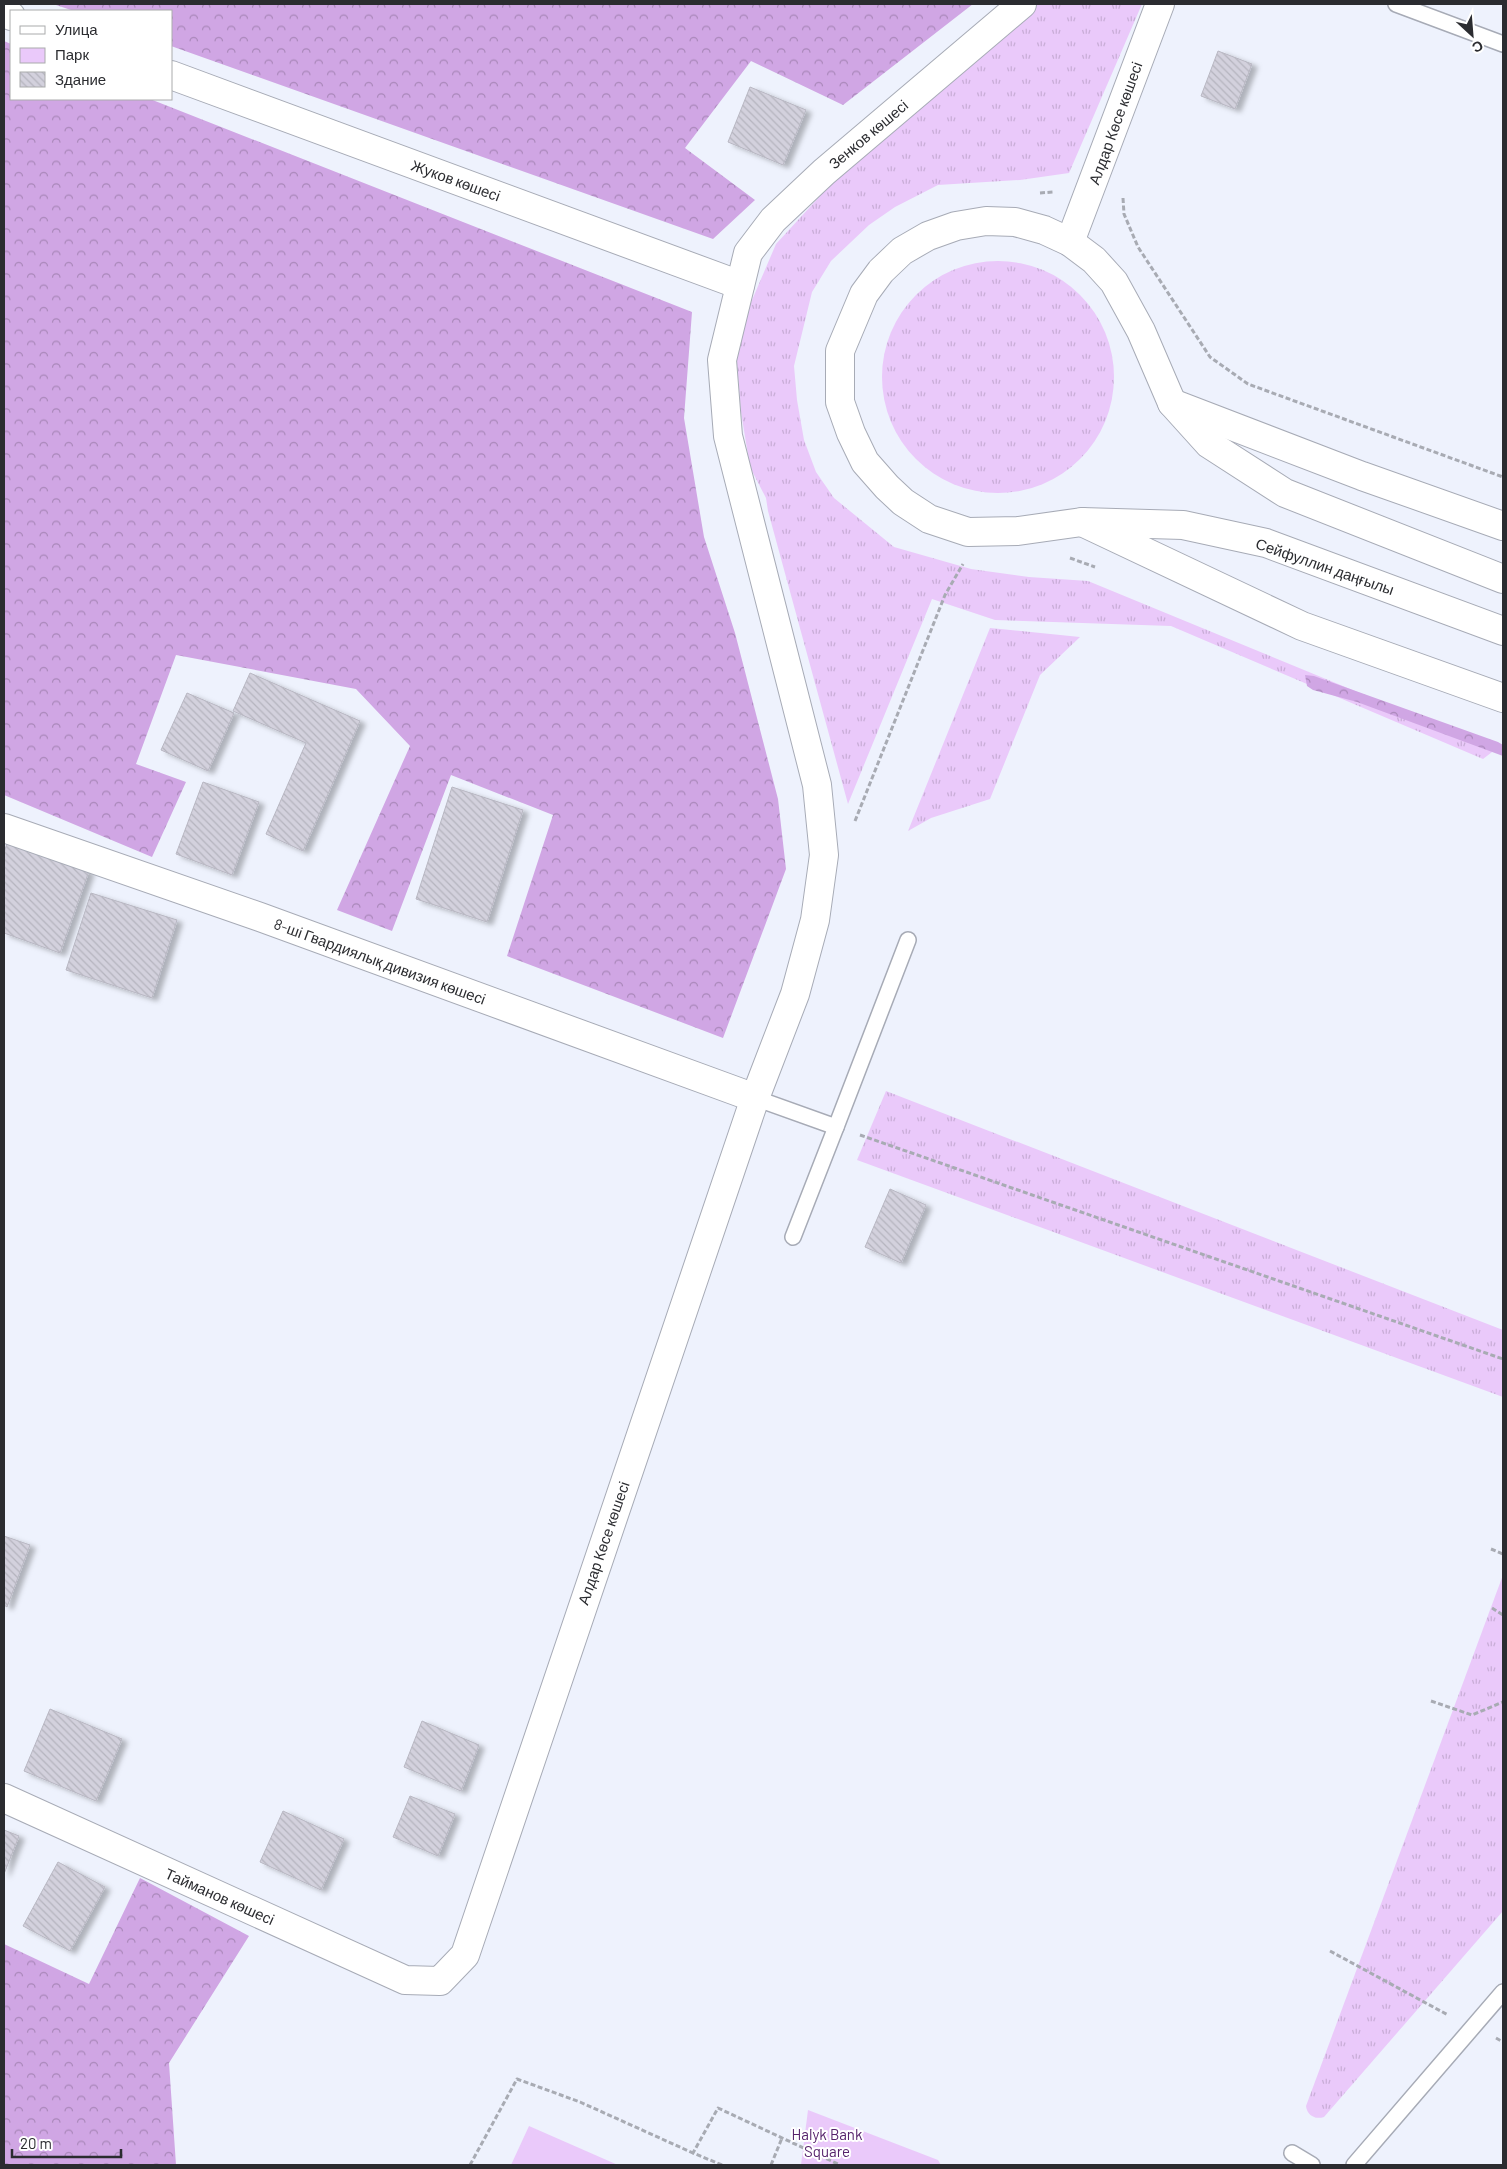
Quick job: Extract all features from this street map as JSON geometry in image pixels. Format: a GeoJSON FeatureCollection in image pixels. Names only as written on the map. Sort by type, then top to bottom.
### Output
{"type":"FeatureCollection","features":[{"type":"Feature","properties":{"kind":"street","name":"Зенков көшесі"},"geometry":{"type":"LineString","coordinates":[[755,1098],[795,994],[815,920],[824,855],[817,785],[728,436],[722,360],[740,285],[748,253],[772,220],[824,172],[1022,4]]}},
{"type":"Feature","properties":{"kind":"street","name":"Алдар Көсе көшесі"},"geometry":{"type":"LineString","coordinates":[[1070,242],[1160,4]]}},
{"type":"Feature","properties":{"kind":"street","name":"Жуков көшесі"},"geometry":{"type":"LineString","coordinates":[[172,75],[740,285]]}},
{"type":"Feature","properties":{"kind":"street","name":"Сейфуллин даңғылы"},"geometry":{"type":"LineString","coordinates":[[1172,403],[1141,332],[1114,282],[1094,260],[1070,242],[1044,230],[1015,222],[986,221],[956,226],[928,236],[902,251],[881,271],[864,294],[851,320],[840,351],[840,402],[851,433],[865,462],[886,487],[903,502],[929,519],[968,532],[1018,531],[1082,522],[1183,525],[1266,543],[1503,631]]}},
{"type":"Feature","properties":{"kind":"street"},"geometry":{"type":"LineString","coordinates":[[1172,403],[1362,476],[1503,526]]}},
{"type":"Feature","properties":{"kind":"street"},"geometry":{"type":"LineString","coordinates":[[1172,403],[1210,444],[1285,493],[1503,579]]}},
{"type":"Feature","properties":{"kind":"street"},"geometry":{"type":"LineString","coordinates":[[1082,522],[1302,626],[1503,698]]}},
{"type":"Feature","properties":{"kind":"street","name":"8-ші Гвардиялық дивизия көшесі"},"geometry":{"type":"LineString","coordinates":[[4,828],[260,917],[755,1098]]}},
{"type":"Feature","properties":{"kind":"street","name":"Алдар Көсе көшесі"},"geometry":{"type":"LineString","coordinates":[[440,1981],[465,1955],[755,1098]]}},
{"type":"Feature","properties":{"kind":"street","name":"Тайманов көшесі"},"geometry":{"type":"LineString","coordinates":[[4,1798],[406,1980],[440,1981]]}},
{"type":"Feature","properties":{"kind":"lane"},"geometry":{"type":"LineString","coordinates":[[1396,4],[1503,44]]}},
{"type":"Feature","properties":{"kind":"lane"},"geometry":{"type":"LineString","coordinates":[[793,1237],[908,940]]}},
{"type":"Feature","properties":{"kind":"lane"},"geometry":{"type":"LineString","coordinates":[[755,1098],[836,1127]]}},
{"type":"Feature","properties":{"kind":"lane"},"geometry":{"type":"LineString","coordinates":[[1354,2165],[1503,1992]]}},
{"type":"Feature","properties":{"kind":"lane"},"geometry":{"type":"LineString","coordinates":[[1292,2153],[1312,2165]]}},
{"type":"Feature","properties":{"kind":"path"},"geometry":{"type":"LineString","coordinates":[[1035,193],[1050,194],[1060,190]]}},
{"type":"Feature","properties":{"kind":"path"},"geometry":{"type":"LineString","coordinates":[[1123,194],[1124,214],[1138,247],[1210,357],[1248,384],[1503,477]]}},
{"type":"Feature","properties":{"kind":"path"},"geometry":{"type":"LineString","coordinates":[[852,827],[945,595],[966,558]]}},
{"type":"Feature","properties":{"kind":"path"},"geometry":{"type":"LineString","coordinates":[[836,1127],[1503,1359]]}},
{"type":"Feature","properties":{"kind":"path"},"geometry":{"type":"LineString","coordinates":[[1491,1549],[1503,1554]]}},
{"type":"Feature","properties":{"kind":"path"},"geometry":{"type":"LineString","coordinates":[[1492,1608],[1503,1615]]}},
{"type":"Feature","properties":{"kind":"path"},"geometry":{"type":"LineString","coordinates":[[1432,1701],[1472,1715],[1503,1702]]}},
{"type":"Feature","properties":{"kind":"path"},"geometry":{"type":"LineString","coordinates":[[1330,1951],[1473,2028],[1503,2042]]}},
{"type":"Feature","properties":{"kind":"path"},"geometry":{"type":"LineString","coordinates":[[470,2165],[517,2079],[580,2102],[722,2165]]}},
{"type":"Feature","properties":{"kind":"path"},"geometry":{"type":"LineString","coordinates":[[693,2153],[718,2108],[840,2165]]}},
{"type":"Feature","properties":{"kind":"path"},"geometry":{"type":"LineString","coordinates":[[771,2165],[782,2138]]}},
{"type":"Feature","properties":{"kind":"green space"},"geometry":{"type":"Polygon","coordinates":[[[53,4],[973,4],[843,105],[751,61],[685,148],[755,200],[713,239],[172,46],[172,10],[71,10],[53,4]]]}},
{"type":"Feature","properties":{"kind":"green space"},"geometry":{"type":"Polygon","coordinates":[[[1018,4],[1142,4],[1069,173],[1020,180],[938,185],[895,207],[869,225],[831,261],[812,292],[794,366],[797,400],[804,440],[816,472],[834,498],[894,547],[971,569],[1029,577],[1088,581],[1496,749],[1483,759],[1171,626],[995,620],[932,599],[848,804],[766,498],[750,467],[741,412],[735,340],[776,244],[866,146],[1018,4]]]}},
{"type":"Feature","properties":{"kind":"green space"},"geometry":{"type":"Polygon","coordinates":[[[4,41],[10,44],[10,100],[153,100],[692,312],[684,418],[704,537],[735,633],[778,799],[786,869],[723,1038],[507,956],[553,815],[451,775],[392,931],[337,910],[410,746],[356,689],[176,655],[136,764],[186,782],[152,857],[4,795],[4,41]]]}},
{"type":"Feature","properties":{"kind":"green space"},"geometry":{"type":"Polygon","coordinates":[[[987,261],[1009,261],[1032,266],[1053,274],[1072,287],[1088,303],[1101,322],[1109,343],[1114,366],[1112,400],[1101,432],[1088,451],[1072,467],[1053,480],[1032,488],[1009,493],[987,493],[964,488],[943,480],[924,467],[908,451],[895,432],[887,411],[882,388],[882,366],[887,343],[895,322],[908,303],[924,287],[943,274],[964,266],[987,261]]]}},
{"type":"Feature","properties":{"kind":"green space"},"geometry":{"type":"Polygon","coordinates":[[[990,628],[1080,637],[1040,675],[990,799],[931,818],[908,831],[990,628]]]}},
{"type":"Feature","properties":{"kind":"green space"},"geometry":{"type":"Polygon","coordinates":[[[1305,675],[1314,676],[1498,742],[1503,745],[1503,756],[1357,702],[1313,690],[1307,686],[1305,675]]]}},
{"type":"Feature","properties":{"kind":"green space"},"geometry":{"type":"Polygon","coordinates":[[[886,1091],[1503,1330],[1503,1397],[857,1160],[886,1091]]]}},
{"type":"Feature","properties":{"kind":"green space"},"geometry":{"type":"Polygon","coordinates":[[[1503,1575],[1503,1911],[1324,2117],[1315,2117],[1308,2112],[1306,2106],[1503,1575]]]}},
{"type":"Feature","properties":{"kind":"green space"},"geometry":{"type":"Polygon","coordinates":[[[140,1878],[249,1936],[169,2063],[176,2165],[4,2165],[4,1944],[89,1984],[140,1878]]]}},
{"type":"Feature","properties":{"kind":"green space","name":"Halyk Bank Square"},"geometry":{"type":"Polygon","coordinates":[[[808,2110],[938,2160],[941,2165],[801,2165],[808,2110]]]}},
{"type":"Feature","properties":{"kind":"green space"},"geometry":{"type":"Polygon","coordinates":[[[529,2126],[618,2165],[511,2165],[529,2126]]]}},
{"type":"Feature","properties":{"kind":"building"},"geometry":{"type":"Polygon","coordinates":[[[1218,51],[1252,64],[1235,109],[1201,96],[1218,51]]]}},
{"type":"Feature","properties":{"kind":"building"},"geometry":{"type":"Polygon","coordinates":[[[750,87],[806,110],[783,165],[728,142],[750,87]]]}},
{"type":"Feature","properties":{"kind":"building"},"geometry":{"type":"Polygon","coordinates":[[[250,673],[360,721],[303,851],[266,834],[306,743],[233,711],[250,673]]]}},
{"type":"Feature","properties":{"kind":"building"},"geometry":{"type":"Polygon","coordinates":[[[187,693],[234,713],[208,771],[161,750],[187,693]]]}},
{"type":"Feature","properties":{"kind":"building"},"geometry":{"type":"Polygon","coordinates":[[[203,782],[259,802],[232,875],[176,854],[203,782]]]}},
{"type":"Feature","properties":{"kind":"building"},"geometry":{"type":"Polygon","coordinates":[[[452,787],[523,810],[487,922],[416,899],[452,787]]]}},
{"type":"Feature","properties":{"kind":"building"},"geometry":{"type":"Polygon","coordinates":[[[7,843],[89,871],[60,953],[4,933],[4,853],[7,843]]]}},
{"type":"Feature","properties":{"kind":"building"},"geometry":{"type":"Polygon","coordinates":[[[91,893],[177,920],[152,998],[66,970],[91,893]]]}},
{"type":"Feature","properties":{"kind":"building"},"geometry":{"type":"Polygon","coordinates":[[[890,1189],[926,1205],[901,1263],[865,1247],[890,1189]]]}},
{"type":"Feature","properties":{"kind":"building"},"geometry":{"type":"Polygon","coordinates":[[[4,1536],[30,1545],[7,1607],[4,1605],[4,1536]]]}},
{"type":"Feature","properties":{"kind":"building"},"geometry":{"type":"Polygon","coordinates":[[[50,1709],[122,1739],[96,1801],[24,1771],[50,1709]]]}},
{"type":"Feature","properties":{"kind":"building"},"geometry":{"type":"Polygon","coordinates":[[[422,1721],[479,1745],[461,1791],[404,1767],[422,1721]]]}},
{"type":"Feature","properties":{"kind":"building"},"geometry":{"type":"Polygon","coordinates":[[[410,1796],[455,1814],[438,1856],[393,1837],[410,1796]]]}},
{"type":"Feature","properties":{"kind":"building"},"geometry":{"type":"Polygon","coordinates":[[[283,1811],[344,1839],[321,1890],[260,1862],[283,1811]]]}},
{"type":"Feature","properties":{"kind":"building"},"geometry":{"type":"Polygon","coordinates":[[[4,1830],[19,1836],[4,1874],[4,1830]]]}},
{"type":"Feature","properties":{"kind":"building"},"geometry":{"type":"Polygon","coordinates":[[[58,1862],[105,1887],[70,1951],[23,1926],[58,1862]]]}}]}
